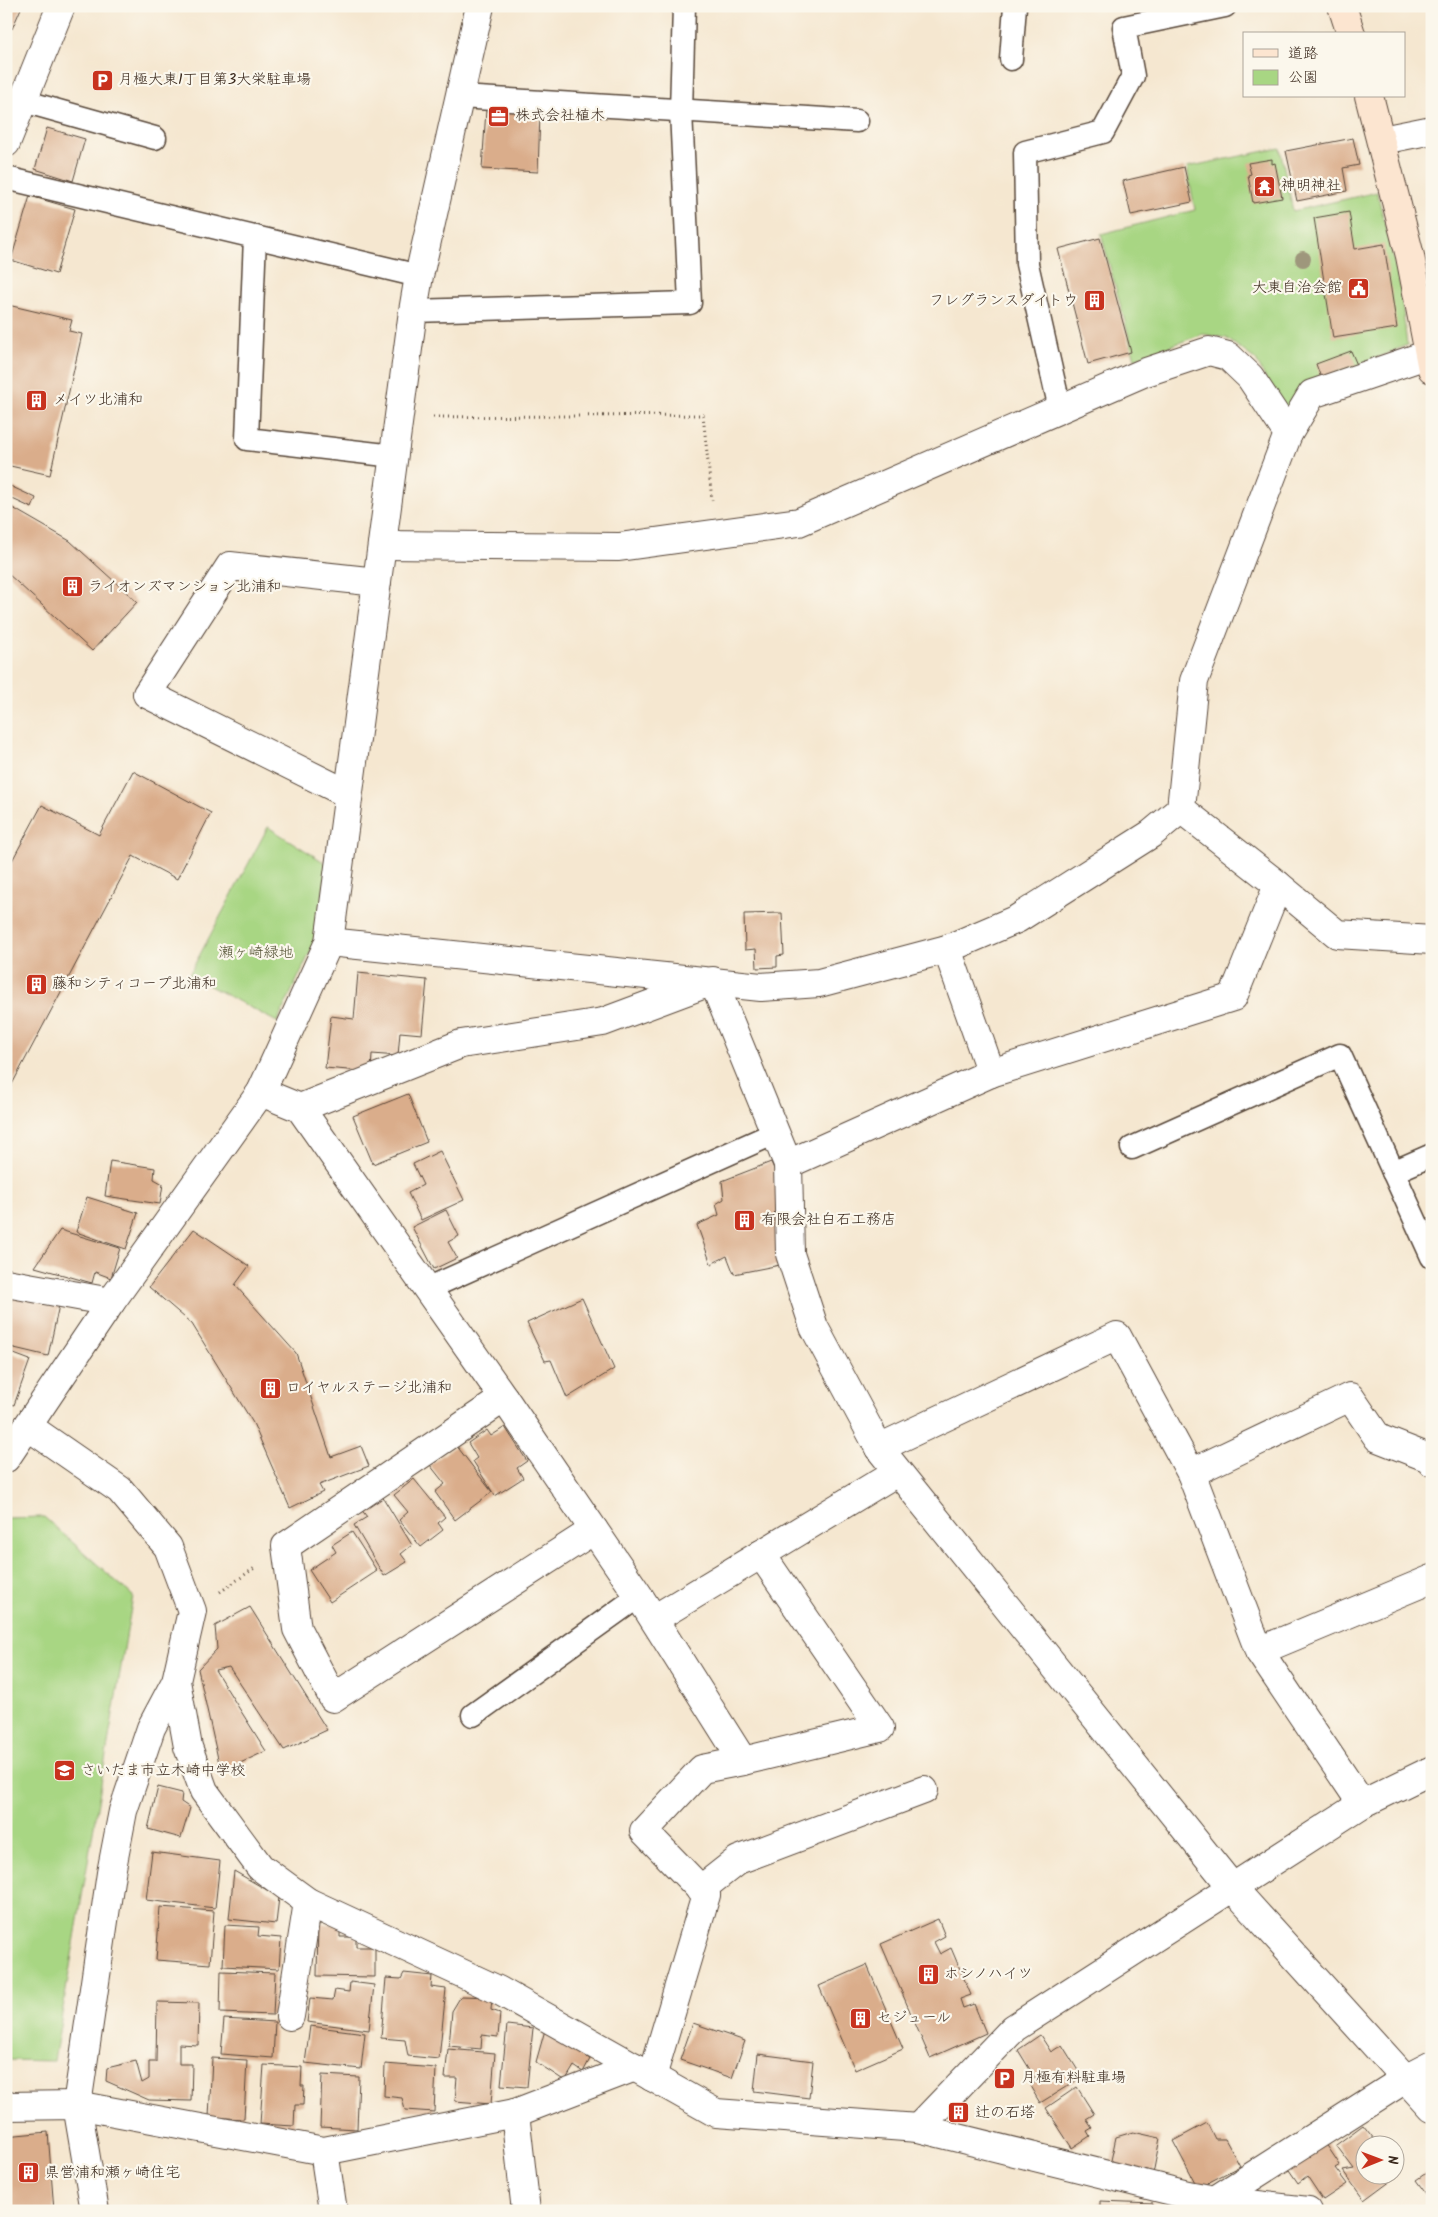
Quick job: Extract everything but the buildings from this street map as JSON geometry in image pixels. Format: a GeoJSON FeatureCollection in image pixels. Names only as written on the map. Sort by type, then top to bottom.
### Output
{"type":"FeatureCollection","features":[{"type":"Feature","properties":{"kind":"street"},"geometry":{"type":"LineString","coordinates":[[6,143],[61,6]]}},
{"type":"Feature","properties":{"kind":"street"},"geometry":{"type":"LineString","coordinates":[[6,1458],[29,1427],[111,1302],[261,1092],[329,942],[413,311],[419,276],[480,6]]}},
{"type":"Feature","properties":{"kind":"street"},"geometry":{"type":"LineString","coordinates":[[1342,6],[1350,32]]}},
{"type":"Feature","properties":{"kind":"street"},"geometry":{"type":"LineString","coordinates":[[329,942],[761,987],[820,983],[948,948],[1017,919],[1151,834],[1181,809],[1194,681],[1288,434],[1312,394],[1431,358],[1410,256],[1382,140],[1370,98]]}},
{"type":"Feature","properties":{"kind":"street"},"geometry":{"type":"LineString","coordinates":[[1382,140],[1432,130]]}},
{"type":"Feature","properties":{"kind":"street"},"geometry":{"type":"LineString","coordinates":[[382,545],[619,547],[799,522],[1143,373],[1209,352],[1228,356],[1250,377],[1288,434]]}},
{"type":"Feature","properties":{"kind":"street"},"geometry":{"type":"LineString","coordinates":[[348,794],[147,694],[230,566],[377,582]]}},
{"type":"Feature","properties":{"kind":"street"},"geometry":{"type":"LineString","coordinates":[[1181,809],[1337,934],[1432,940]]}},
{"type":"Feature","properties":{"kind":"street"},"geometry":{"type":"LineString","coordinates":[[788,1164],[991,1073],[1233,997],[1278,885]]}},
{"type":"Feature","properties":{"kind":"street"},"geometry":{"type":"LineString","coordinates":[[948,948],[991,1073]]}},
{"type":"Feature","properties":{"kind":"street"},"geometry":{"type":"LineString","coordinates":[[300,1108],[462,1044],[603,1022],[713,982]]}},
{"type":"Feature","properties":{"kind":"street"},"geometry":{"type":"LineString","coordinates":[[713,982],[788,1164],[790,1254],[814,1326],[879,1448],[1232,1888],[1432,2108]]}},
{"type":"Feature","properties":{"kind":"street"},"geometry":{"type":"LineString","coordinates":[[261,1092],[300,1108],[504,1398],[639,1596],[743,1760]]}},
{"type":"Feature","properties":{"kind":"street"},"geometry":{"type":"LineString","coordinates":[[6,1283],[111,1302]]}},
{"type":"Feature","properties":{"kind":"street"},"geometry":{"type":"LineString","coordinates":[[879,1448],[1117,1336],[1191,1473],[1258,1651],[1362,1804]]}},
{"type":"Feature","properties":{"kind":"street"},"geometry":{"type":"LineString","coordinates":[[1191,1473],[1350,1396],[1378,1438],[1429,1458],[1432,1462]]}},
{"type":"Feature","properties":{"kind":"street"},"geometry":{"type":"LineString","coordinates":[[504,1398],[286,1546],[297,1629],[333,1698],[594,1530]]}},
{"type":"Feature","properties":{"kind":"street"},"geometry":{"type":"LineString","coordinates":[[29,1427],[120,1490],[168,1547],[192,1611],[176,1681],[151,1728],[123,1811],[111,1873],[77,2105],[95,2211]]}},
{"type":"Feature","properties":{"kind":"street"},"geometry":{"type":"LineString","coordinates":[[654,1619],[897,1472]]}},
{"type":"Feature","properties":{"kind":"street"},"geometry":{"type":"LineString","coordinates":[[643,2072],[706,1895],[644,1831],[702,1769],[880,1728],[761,1554]]}},
{"type":"Feature","properties":{"kind":"street"},"geometry":{"type":"LineString","coordinates":[[1258,1651],[1432,1578]]}},
{"type":"Feature","properties":{"kind":"street"},"geometry":{"type":"LineString","coordinates":[[176,1681],[188,1748],[204,1791],[260,1866],[308,1902],[498,1990],[716,2113],[918,2128],[1188,2203],[1215,2200],[1308,2211]]}},
{"type":"Feature","properties":{"kind":"street"},"geometry":{"type":"LineString","coordinates":[[918,2128],[1014,2028],[1362,1804],[1432,1770]]}},
{"type":"Feature","properties":{"kind":"street"},"geometry":{"type":"LineString","coordinates":[[700,1890],[738,1860],[924,1790]]}},
{"type":"Feature","properties":{"kind":"street"},"geometry":{"type":"LineString","coordinates":[[290,2016],[308,1902]]}},
{"type":"Feature","properties":{"kind":"street"},"geometry":{"type":"LineString","coordinates":[[1215,2200],[1404,2079],[1432,2065]]}},
{"type":"Feature","properties":{"kind":"street"},"geometry":{"type":"LineString","coordinates":[[6,2106],[77,2105],[324,2150],[515,2113],[643,2072]]}},
{"type":"Feature","properties":{"kind":"street"},"geometry":{"type":"LineString","coordinates":[[515,2113],[526,2211]]}},
{"type":"Feature","properties":{"kind":"street"},"geometry":{"type":"LineString","coordinates":[[324,2150],[333,2211]]}},
{"type":"Feature","properties":{"kind":"lane"},"geometry":{"type":"LineString","coordinates":[[413,311],[690,303],[681,112],[684,6]]}},
{"type":"Feature","properties":{"kind":"lane"},"geometry":{"type":"LineString","coordinates":[[1012,59],[1014,6]]}},
{"type":"Feature","properties":{"kind":"lane"},"geometry":{"type":"LineString","coordinates":[[1060,409],[1028,264],[1025,152],[1103,132],[1134,76],[1124,27],[1225,6]]}},
{"type":"Feature","properties":{"kind":"lane"},"geometry":{"type":"LineString","coordinates":[[460,97],[681,112],[857,121]]}},
{"type":"Feature","properties":{"kind":"lane"},"geometry":{"type":"LineString","coordinates":[[23,101],[155,138]]}},
{"type":"Feature","properties":{"kind":"lane"},"geometry":{"type":"LineString","coordinates":[[6,178],[419,276]]}},
{"type":"Feature","properties":{"kind":"lane"},"geometry":{"type":"LineString","coordinates":[[255,237],[247,438],[394,456]]}},
{"type":"Feature","properties":{"kind":"lane"},"geometry":{"type":"LineString","coordinates":[[1132,1148],[1340,1056],[1432,1257]]}},
{"type":"Feature","properties":{"kind":"lane"},"geometry":{"type":"LineString","coordinates":[[427,1289],[775,1132]]}},
{"type":"Feature","properties":{"kind":"lane"},"geometry":{"type":"LineString","coordinates":[[1393,1172],[1432,1155]]}},
{"type":"Feature","properties":{"kind":"lane"},"geometry":{"type":"LineString","coordinates":[[472,1715],[639,1596]]}},
{"type":"Feature","properties":{"kind":"path"},"geometry":{"type":"LineString","coordinates":[[400,418],[703,415],[715,534]]}},
{"type":"Feature","properties":{"kind":"path"},"geometry":{"type":"LineString","coordinates":[[192,1611],[286,1546]]}},
{"type":"Feature","properties":{"kind":"green space"},"geometry":{"type":"Polygon","coordinates":[[[1280,148],[1293,211],[1377,192],[1400,286],[1407,345],[1311,386],[1288,421],[1256,360],[1226,338],[1203,334],[1135,359],[1101,234],[1195,210],[1187,167],[1280,148]]]}},
{"type":"Feature","properties":{"kind":"green space","name":"瀬ヶ崎緑地"},"geometry":{"type":"Polygon","coordinates":[[[268,827],[327,864],[317,938],[277,1022],[189,975],[268,827]]]}},
{"type":"Feature","properties":{"kind":"green space","name":"さいたま市立木崎中学校"},"geometry":{"type":"Polygon","coordinates":[[[44,1517],[133,1596],[54,2061],[6,2060],[6,1518],[44,1517]]]}},
{"type":"Feature","properties":{"kind":"place","name":"月極大東1丁目第3大栄駐車場"},"geometry":{"type":"Point","coordinates":[102,80]}},
{"type":"Feature","properties":{"kind":"place","name":"株式会社植木"},"geometry":{"type":"Point","coordinates":[499,116]}},
{"type":"Feature","properties":{"kind":"place","name":"神明神社"},"geometry":{"type":"Point","coordinates":[1265,186]}},
{"type":"Feature","properties":{"kind":"place","name":"大東自治会館"},"geometry":{"type":"Point","coordinates":[1358,288]}},
{"type":"Feature","properties":{"kind":"place","name":"フレグランスダイトウ"},"geometry":{"type":"Point","coordinates":[1094,301]}},
{"type":"Feature","properties":{"kind":"place","name":"メイツ北浦和"},"geometry":{"type":"Point","coordinates":[37,400]}},
{"type":"Feature","properties":{"kind":"place","name":"ライオンズマンション北浦和"},"geometry":{"type":"Point","coordinates":[72,587]}},
{"type":"Feature","properties":{"kind":"place","name":"藤和シティコープ北浦和"},"geometry":{"type":"Point","coordinates":[36,984]}},
{"type":"Feature","properties":{"kind":"place","name":"有限会社白石工務店"},"geometry":{"type":"Point","coordinates":[745,1220]}},
{"type":"Feature","properties":{"kind":"place","name":"ロイヤルステージ北浦和"},"geometry":{"type":"Point","coordinates":[270,1388]}},
{"type":"Feature","properties":{"kind":"place","name":"さいたま市立木崎中学校"},"geometry":{"type":"Point","coordinates":[65,1771]}},
{"type":"Feature","properties":{"kind":"place","name":"ホシノハイツ"},"geometry":{"type":"Point","coordinates":[928,1974]}},
{"type":"Feature","properties":{"kind":"place","name":"セジュール"},"geometry":{"type":"Point","coordinates":[861,2018]}},
{"type":"Feature","properties":{"kind":"place","name":"月極有料駐車場"},"geometry":{"type":"Point","coordinates":[1005,2078]}},
{"type":"Feature","properties":{"kind":"place","name":"辻の石塔"},"geometry":{"type":"Point","coordinates":[959,2113]}},
{"type":"Feature","properties":{"kind":"place","name":"県営浦和瀬ヶ崎住宅"},"geometry":{"type":"Point","coordinates":[29,2173]}}]}
